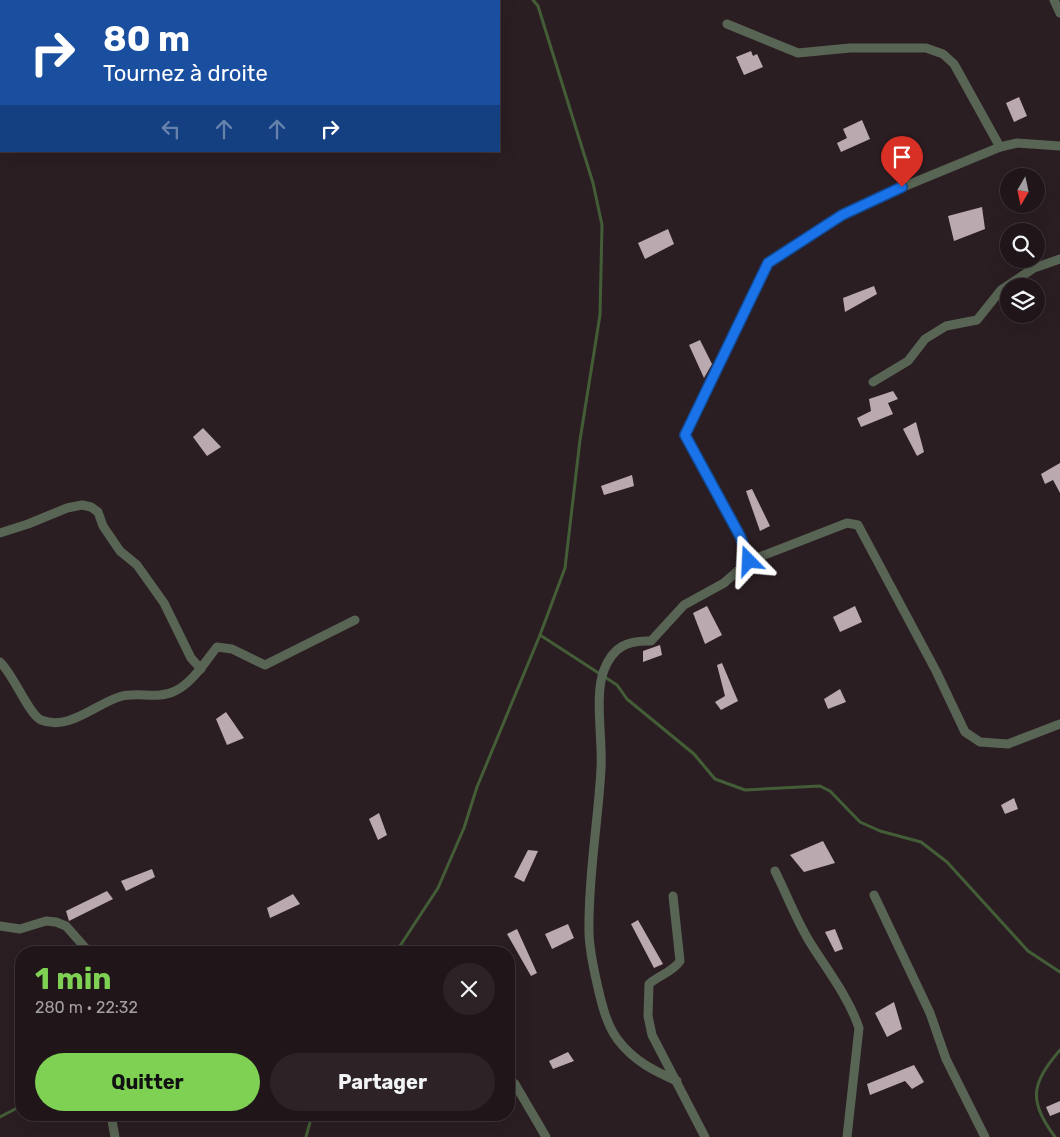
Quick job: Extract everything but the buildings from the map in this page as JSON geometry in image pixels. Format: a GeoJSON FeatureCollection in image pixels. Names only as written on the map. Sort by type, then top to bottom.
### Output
{"type":"FeatureCollection","features":[{"type":"Feature","properties":{"kind":"street"},"geometry":{"type":"LineString","coordinates":[[1055,0],[1060,13]]}},
{"type":"Feature","properties":{"kind":"street"},"geometry":{"type":"LineString","coordinates":[[728,24],[798,53],[867,47],[926,48],[943,54],[954,64],[1000,147]]}},
{"type":"Feature","properties":{"kind":"street"},"geometry":{"type":"LineString","coordinates":[[749,561],[740,536],[685,435],[768,263],[842,215],[886,194],[1000,147],[1017,143],[1060,146]]}},
{"type":"Feature","properties":{"kind":"street"},"geometry":{"type":"LineString","coordinates":[[872,382],[908,361],[925,339],[946,326],[977,320],[1001,290],[1034,268],[1060,259]]}},
{"type":"Feature","properties":{"kind":"street"},"geometry":{"type":"LineString","coordinates":[[0,533],[67,508],[82,505],[91,507],[98,512],[103,526],[120,551],[137,565],[164,603],[191,658],[201,669]]}},
{"type":"Feature","properties":{"kind":"street"},"geometry":{"type":"LineString","coordinates":[[677,1081],[656,1072],[638,1061],[617,1039],[603,1010],[589,933],[592,866],[601,766],[602,680],[612,655],[620,647],[635,640],[651,641],[684,605],[724,583],[749,561],[847,523],[858,525],[936,671],[965,732],[980,742],[1008,744],[1060,724]]}},
{"type":"Feature","properties":{"kind":"street"},"geometry":{"type":"LineString","coordinates":[[0,662],[20,689],[32,715],[41,720],[53,722],[69,720],[122,696],[160,697],[177,691],[201,669],[217,648],[232,649],[259,663],[271,664],[355,620]]}},
{"type":"Feature","properties":{"kind":"street"},"geometry":{"type":"LineString","coordinates":[[776,871],[810,944],[831,974],[855,1017],[859,1028],[847,1137]]}},
{"type":"Feature","properties":{"kind":"street"},"geometry":{"type":"LineString","coordinates":[[874,895],[930,1013],[946,1059],[985,1137]]}},
{"type":"Feature","properties":{"kind":"street"},"geometry":{"type":"LineString","coordinates":[[673,896],[680,961],[676,967],[660,975],[649,984],[648,1016],[652,1035],[705,1137]]}},
{"type":"Feature","properties":{"kind":"street"},"geometry":{"type":"LineString","coordinates":[[0,926],[20,929],[46,921],[56,922],[66,926],[84,946]]}},
{"type":"Feature","properties":{"kind":"street"},"geometry":{"type":"LineString","coordinates":[[515,1084],[546,1137]]}},
{"type":"Feature","properties":{"kind":"street"},"geometry":{"type":"LineString","coordinates":[[112,1121],[115,1137]]}},
{"type":"Feature","properties":{"kind":"waterway"},"geometry":{"type":"LineString","coordinates":[[400,946],[438,888],[464,828],[477,787],[540,635],[565,568],[580,440],[600,315],[602,225],[593,183],[538,6],[533,0]]}},
{"type":"Feature","properties":{"kind":"waterway"},"geometry":{"type":"LineString","coordinates":[[540,635],[617,685],[627,699],[694,754],[715,779],[745,790],[820,786],[830,791],[860,822],[880,831],[921,842],[947,862],[1028,951],[1060,972]]}},
{"type":"Feature","properties":{"kind":"waterway"},"geometry":{"type":"LineString","coordinates":[[1055,1137],[1040,1113],[1036,1093],[1043,1073],[1060,1050]]}},
{"type":"Feature","properties":{"kind":"waterway"},"geometry":{"type":"LineString","coordinates":[[0,1117],[15,1109]]}},
{"type":"Feature","properties":{"kind":"waterway"},"geometry":{"type":"LineString","coordinates":[[306,1137],[310,1121]]}},
{"type":"Feature","properties":{"kind":"route"},"geometry":{"type":"LineString","coordinates":[[749,561],[740,536],[725,513],[685,435],[768,263],[784,255],[842,215],[902,187]]}}]}
